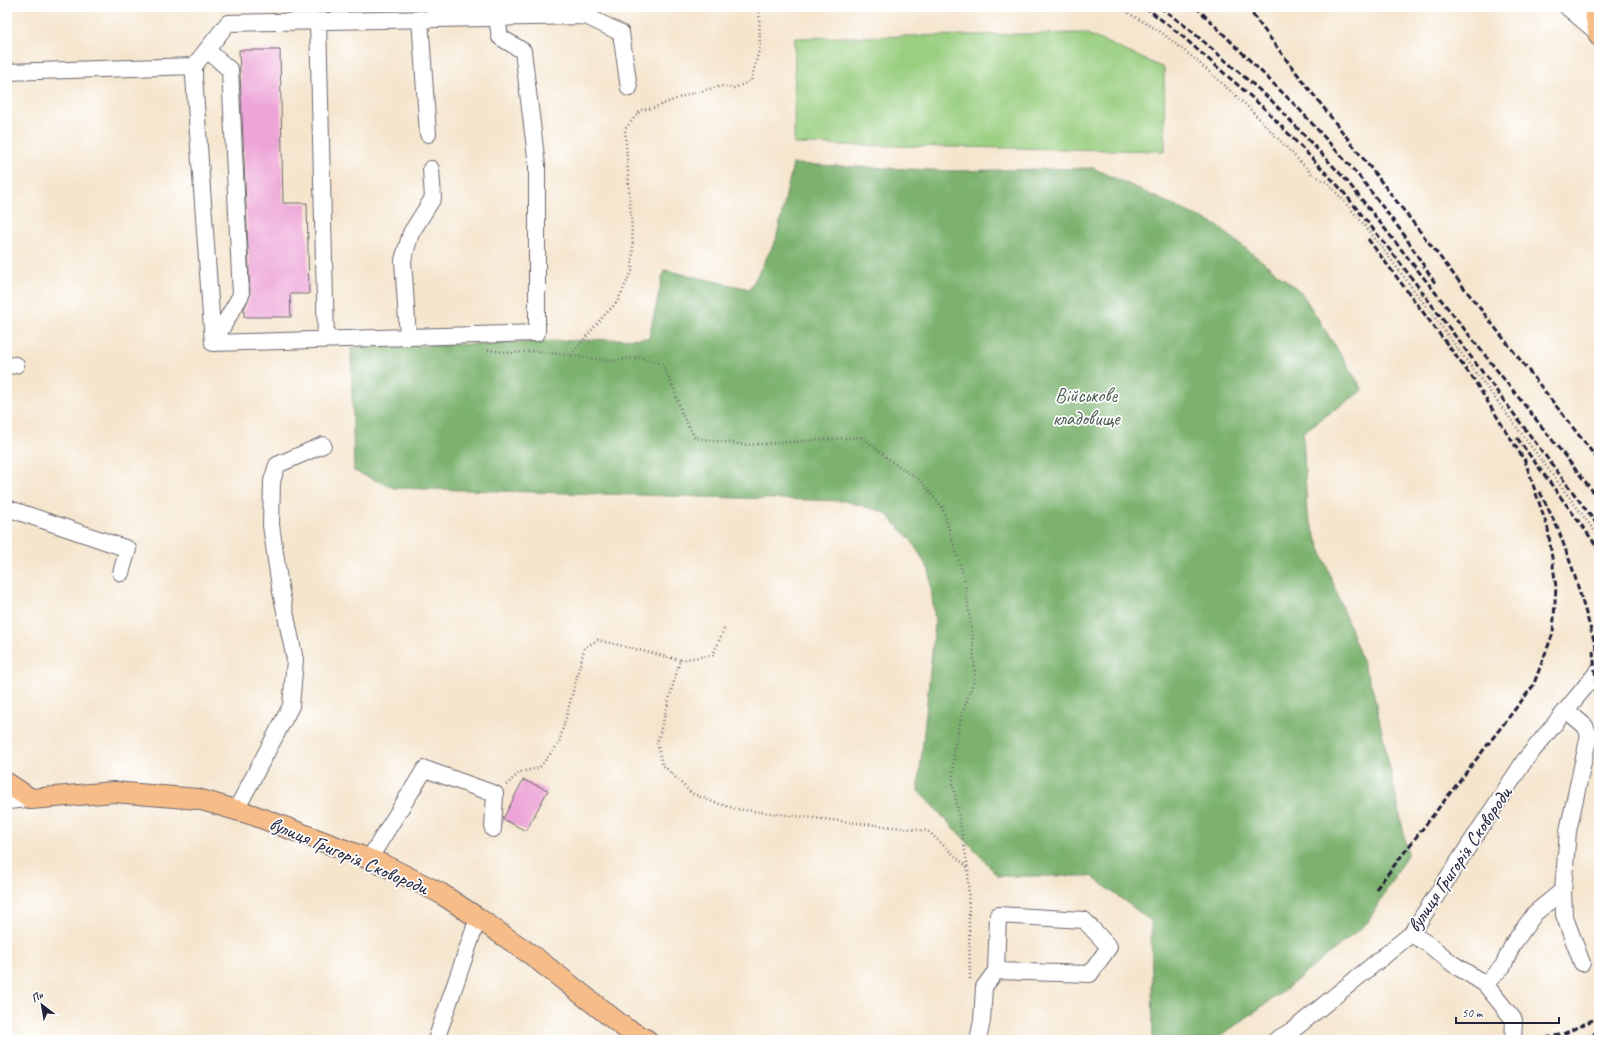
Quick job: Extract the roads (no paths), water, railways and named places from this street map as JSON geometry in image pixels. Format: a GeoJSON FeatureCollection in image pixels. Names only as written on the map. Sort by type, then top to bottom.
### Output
{"type":"FeatureCollection","features":[{"type":"Feature","properties":{"kind":"main road"},"geometry":{"type":"LineString","coordinates":[[1594,7],[1599,34]]}},
{"type":"Feature","properties":{"kind":"main road"},"geometry":{"type":"LineString","coordinates":[[7,783],[31,799]]}},
{"type":"Feature","properties":{"kind":"main road","name":"вулиця Григорія Сковороди"},"geometry":{"type":"LineString","coordinates":[[31,799],[114,792],[198,799],[236,810],[319,839],[382,864],[440,893],[533,956],[625,1028],[647,1040]]}},
{"type":"Feature","properties":{"kind":"street"},"geometry":{"type":"LineString","coordinates":[[1567,7],[1599,34]]}},
{"type":"Feature","properties":{"kind":"street"},"geometry":{"type":"LineString","coordinates":[[213,343],[194,85],[194,66],[228,23],[318,21],[368,14],[420,19],[586,16],[621,33],[629,88]]}},
{"type":"Feature","properties":{"kind":"street"},"geometry":{"type":"LineString","coordinates":[[213,343],[537,334],[537,164],[523,51],[500,37],[497,18]]}},
{"type":"Feature","properties":{"kind":"street"},"geometry":{"type":"LineString","coordinates":[[420,19],[428,134]]}},
{"type":"Feature","properties":{"kind":"street"},"geometry":{"type":"LineString","coordinates":[[318,21],[326,340]]}},
{"type":"Feature","properties":{"kind":"street"},"geometry":{"type":"LineString","coordinates":[[207,50],[230,70],[241,295],[213,343]]}},
{"type":"Feature","properties":{"kind":"street"},"geometry":{"type":"LineString","coordinates":[[7,72],[194,66]]}},
{"type":"Feature","properties":{"kind":"street"},"geometry":{"type":"LineString","coordinates":[[408,338],[403,260],[411,234],[433,198],[431,168]]}},
{"type":"Feature","properties":{"kind":"street"},"geometry":{"type":"LineString","coordinates":[[236,810],[291,706],[295,660],[280,587],[271,525],[272,481],[277,465],[323,445]]}},
{"type":"Feature","properties":{"kind":"street"},"geometry":{"type":"LineString","coordinates":[[7,508],[128,549],[121,573]]}},
{"type":"Feature","properties":{"kind":"street","name":"вулиця Григорія Сковороди"},"geometry":{"type":"LineString","coordinates":[[1276,1040],[1293,1030],[1411,934],[1525,760],[1599,670]]}},
{"type":"Feature","properties":{"kind":"street"},"geometry":{"type":"LineString","coordinates":[[1566,710],[1585,726],[1589,735],[1568,831],[1563,890],[1564,915],[1582,963]]}},
{"type":"Feature","properties":{"kind":"street"},"geometry":{"type":"LineString","coordinates":[[369,859],[425,768],[495,794],[493,829]]}},
{"type":"Feature","properties":{"kind":"street","name":"вулиця Григорія Сковороди"},"geometry":{"type":"LineString","coordinates":[[7,801],[31,799]]}},
{"type":"Feature","properties":{"kind":"street"},"geometry":{"type":"LineString","coordinates":[[1485,984],[1503,966],[1513,944],[1535,913],[1563,890]]}},
{"type":"Feature","properties":{"kind":"street"},"geometry":{"type":"LineString","coordinates":[[978,1040],[982,1021],[984,987],[996,971],[998,915],[1084,920],[1109,948],[1090,974],[996,971]]}},
{"type":"Feature","properties":{"kind":"street"},"geometry":{"type":"LineString","coordinates":[[436,1040],[478,918]]}},
{"type":"Feature","properties":{"kind":"street"},"geometry":{"type":"LineString","coordinates":[[1411,934],[1428,944],[1453,964],[1485,984],[1514,1020],[1513,1040]]}},
{"type":"Feature","properties":{"kind":"railway"},"geometry":{"type":"LineString","coordinates":[[1145,7],[1182,36],[1265,109],[1341,189],[1401,264],[1599,527]]}},
{"type":"Feature","properties":{"kind":"railway"},"geometry":{"type":"LineString","coordinates":[[1160,7],[1189,29],[1271,100],[1347,181],[1599,499]]}},
{"type":"Feature","properties":{"kind":"railway"},"geometry":{"type":"LineString","coordinates":[[1196,7],[1300,110],[1358,175],[1402,232],[1435,283]]}},
{"type":"Feature","properties":{"kind":"railway"},"geometry":{"type":"LineString","coordinates":[[1247,7],[1288,62],[1599,461]]}},
{"type":"Feature","properties":{"kind":"railway"},"geometry":{"type":"LineString","coordinates":[[1368,239],[1474,380],[1526,463]]}},
{"type":"Feature","properties":{"kind":"railway"},"geometry":{"type":"LineString","coordinates":[[1517,438],[1599,549]]}},
{"type":"Feature","properties":{"kind":"railway"},"geometry":{"type":"LineString","coordinates":[[1376,889],[1533,686],[1553,633],[1556,587],[1548,529],[1524,458]]}},
{"type":"Feature","properties":{"kind":"railway"},"geometry":{"type":"LineString","coordinates":[[1540,492],[1558,529],[1573,570],[1599,657]]}},
{"type":"Feature","properties":{"kind":"railway"},"geometry":{"type":"LineString","coordinates":[[1593,651],[1599,712]]}},
{"type":"Feature","properties":{"kind":"railway"},"geometry":{"type":"LineString","coordinates":[[1537,1040],[1563,1034],[1599,1017]]}},
{"type":"Feature","properties":{"kind":"railway"},"geometry":{"type":"LineString","coordinates":[[1586,1040],[1599,1030]]}},
{"type":"Feature","properties":{"kind":"railway"},"geometry":{"type":"LineString","coordinates":[[1509,1040],[1529,1040]]}},
{"type":"Feature","properties":{"kind":"park label","name":"Військове кладовище"},"geometry":{"type":"Point","coordinates":[1086,406]}}]}
